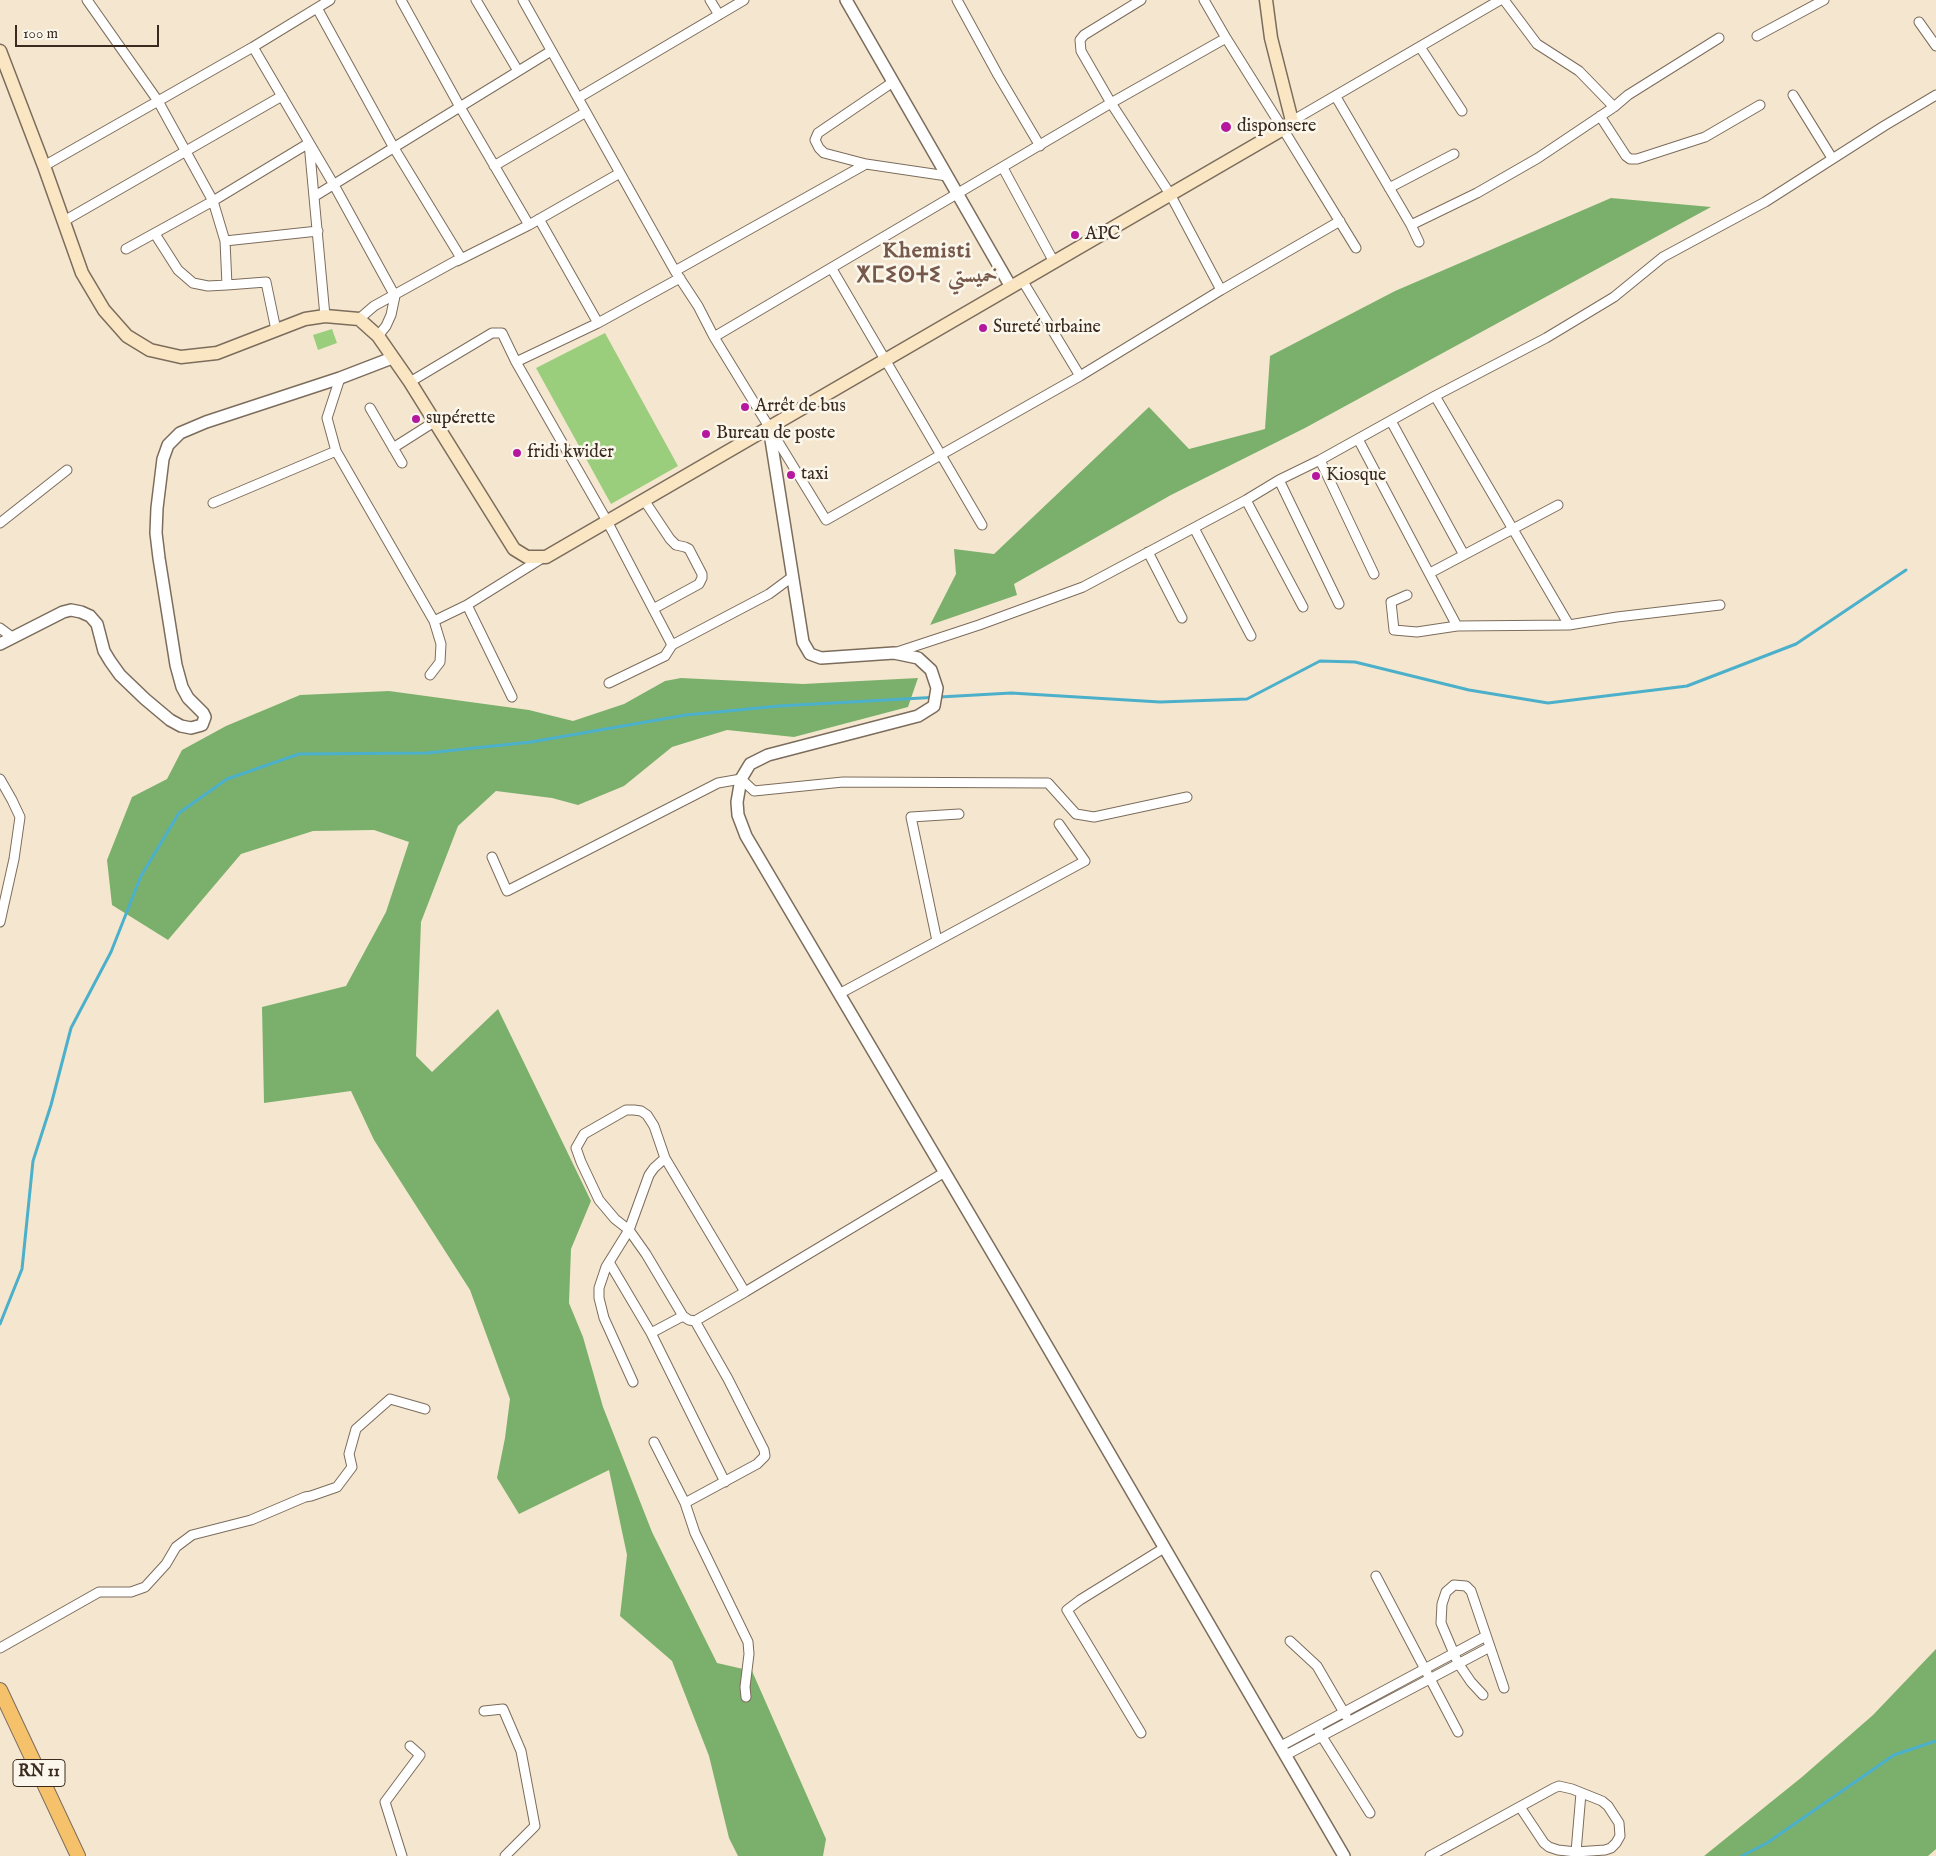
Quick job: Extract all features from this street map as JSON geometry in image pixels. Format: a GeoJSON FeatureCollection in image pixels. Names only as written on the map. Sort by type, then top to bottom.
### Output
{"type":"FeatureCollection","features":[{"type":"Feature","properties":{"kind":"main road"},"geometry":{"type":"LineString","coordinates":[[0,51],[82,273],[104,310],[127,336],[150,350],[182,356],[217,353],[305,318],[325,316],[359,319],[378,336],[410,382],[514,549],[527,557],[546,557],[1288,125],[1271,38],[1266,0]]}},
{"type":"Feature","properties":{"kind":"main road","name":"RN 11"},"geometry":{"type":"LineString","coordinates":[[0,1690],[78,1856]]}},
{"type":"Feature","properties":{"kind":"street"},"geometry":{"type":"LineString","coordinates":[[87,0],[158,101],[213,201],[225,241],[227,285]]}},
{"type":"Feature","properties":{"kind":"street"},"geometry":{"type":"LineString","coordinates":[[44,166],[253,47],[330,0]]}},
{"type":"Feature","properties":{"kind":"street"},"geometry":{"type":"LineString","coordinates":[[401,0],[528,225]]}},
{"type":"Feature","properties":{"kind":"street"},"geometry":{"type":"LineString","coordinates":[[476,0],[518,71]]}},
{"type":"Feature","properties":{"kind":"street"},"geometry":{"type":"LineString","coordinates":[[523,0],[677,274],[826,520],[1080,376],[1221,290],[1340,222]]}},
{"type":"Feature","properties":{"kind":"street"},"geometry":{"type":"LineString","coordinates":[[710,0],[719,15]]}},
{"type":"Feature","properties":{"kind":"street"},"geometry":{"type":"LineString","coordinates":[[578,98],[744,0]]}},
{"type":"Feature","properties":{"kind":"street"},"geometry":{"type":"LineString","coordinates":[[846,0],[958,195],[1080,376]]}},
{"type":"Feature","properties":{"kind":"street"},"geometry":{"type":"LineString","coordinates":[[957,0],[998,76],[1040,146]]}},
{"type":"Feature","properties":{"kind":"street"},"geometry":{"type":"LineString","coordinates":[[1141,0],[1084,34],[1080,40],[1081,51],[1111,103],[1170,194],[1221,290]]}},
{"type":"Feature","properties":{"kind":"street"},"geometry":{"type":"LineString","coordinates":[[1204,0],[1226,38],[1288,125],[1356,248]]}},
{"type":"Feature","properties":{"kind":"street"},"geometry":{"type":"LineString","coordinates":[[1288,125],[1500,0]]}},
{"type":"Feature","properties":{"kind":"street"},"geometry":{"type":"LineString","coordinates":[[1504,0],[1537,44],[1579,71],[1614,106]]}},
{"type":"Feature","properties":{"kind":"street"},"geometry":{"type":"LineString","coordinates":[[1758,36],[1824,0]]}},
{"type":"Feature","properties":{"kind":"street"},"geometry":{"type":"LineString","coordinates":[[317,8],[394,148],[461,258],[455,262]]}},
{"type":"Feature","properties":{"kind":"street"},"geometry":{"type":"LineString","coordinates":[[1919,22],[1936,46]]}},
{"type":"Feature","properties":{"kind":"street"},"geometry":{"type":"LineString","coordinates":[[714,337],[958,195],[1111,103],[1226,38]]}},
{"type":"Feature","properties":{"kind":"street"},"geometry":{"type":"LineString","coordinates":[[1410,225],[1506,177],[1600,116],[1628,95],[1719,38]]}},
{"type":"Feature","properties":{"kind":"street"},"geometry":{"type":"LineString","coordinates":[[253,47],[334,185],[395,296],[391,315],[386,326],[378,336]]}},
{"type":"Feature","properties":{"kind":"street"},"geometry":{"type":"LineString","coordinates":[[1420,47],[1462,111]]}},
{"type":"Feature","properties":{"kind":"street"},"geometry":{"type":"LineString","coordinates":[[314,196],[551,51]]}},
{"type":"Feature","properties":{"kind":"street"},"geometry":{"type":"LineString","coordinates":[[893,82],[818,133],[815,140],[819,148],[824,153],[866,164],[948,176]]}},
{"type":"Feature","properties":{"kind":"street"},"geometry":{"type":"LineString","coordinates":[[1794,95],[1832,158]]}},
{"type":"Feature","properties":{"kind":"street"},"geometry":{"type":"LineString","coordinates":[[769,427],[803,642],[810,654],[821,658],[894,653],[979,626],[1083,587],[1194,528],[1279,480],[1320,460],[1435,396],[1546,338],[1614,296],[1663,258],[1765,202],[1832,158],[1936,95]]}},
{"type":"Feature","properties":{"kind":"street"},"geometry":{"type":"LineString","coordinates":[[64,221],[282,96]]}},
{"type":"Feature","properties":{"kind":"street"},"geometry":{"type":"LineString","coordinates":[[1336,97],[1419,242]]}},
{"type":"Feature","properties":{"kind":"street"},"geometry":{"type":"LineString","coordinates":[[1600,116],[1626,156],[1630,159],[1637,159],[1705,136],[1760,105]]}},
{"type":"Feature","properties":{"kind":"street"},"geometry":{"type":"LineString","coordinates":[[494,166],[586,112]]}},
{"type":"Feature","properties":{"kind":"street"},"geometry":{"type":"LineString","coordinates":[[310,143],[325,316]]}},
{"type":"Feature","properties":{"kind":"street"},"geometry":{"type":"LineString","coordinates":[[126,249],[213,201],[310,143]]}},
{"type":"Feature","properties":{"kind":"street"},"geometry":{"type":"LineString","coordinates":[[1389,188],[1454,154]]}},
{"type":"Feature","properties":{"kind":"street"},"geometry":{"type":"LineString","coordinates":[[516,362],[598,323],[677,274],[866,164]]}},
{"type":"Feature","properties":{"kind":"street"},"geometry":{"type":"LineString","coordinates":[[1003,168],[1054,262]]}},
{"type":"Feature","properties":{"kind":"street"},"geometry":{"type":"LineString","coordinates":[[359,319],[374,306],[528,225],[620,173]]}},
{"type":"Feature","properties":{"kind":"street"},"geometry":{"type":"LineString","coordinates":[[539,219],[598,323]]}},
{"type":"Feature","properties":{"kind":"street"},"geometry":{"type":"LineString","coordinates":[[225,241],[318,230]]}},
{"type":"Feature","properties":{"kind":"street"},"geometry":{"type":"LineString","coordinates":[[155,234],[178,270],[193,283],[208,286],[266,282],[276,330]]}},
{"type":"Feature","properties":{"kind":"street"},"geometry":{"type":"LineString","coordinates":[[832,269],[982,525]]}},
{"type":"Feature","properties":{"kind":"street"},"geometry":{"type":"LineString","coordinates":[[410,382],[492,333],[502,333],[516,362],[607,521],[672,645]]}},
{"type":"Feature","properties":{"kind":"street"},"geometry":{"type":"LineString","coordinates":[[0,644],[63,612],[71,610],[90,616],[100,630],[104,651],[120,674],[170,720],[181,726],[191,728],[202,725],[205,718],[203,713],[188,698],[182,687],[176,666],[156,533],[163,459],[168,445],[180,433],[206,422],[340,378],[392,358]]}},
{"type":"Feature","properties":{"kind":"street"},"geometry":{"type":"LineString","coordinates":[[340,378],[327,418],[336,451],[434,621],[441,644],[440,662],[430,675]]}},
{"type":"Feature","properties":{"kind":"street"},"geometry":{"type":"LineString","coordinates":[[1435,396],[1569,625]]}},
{"type":"Feature","properties":{"kind":"street"},"geometry":{"type":"LineString","coordinates":[[370,408],[402,463]]}},
{"type":"Feature","properties":{"kind":"street"},"geometry":{"type":"LineString","coordinates":[[1391,421],[1464,555]]}},
{"type":"Feature","properties":{"kind":"street"},"geometry":{"type":"LineString","coordinates":[[393,448],[434,422]]}},
{"type":"Feature","properties":{"kind":"street"},"geometry":{"type":"LineString","coordinates":[[1358,439],[1457,626]]}},
{"type":"Feature","properties":{"kind":"street"},"geometry":{"type":"LineString","coordinates":[[213,504],[336,451]]}},
{"type":"Feature","properties":{"kind":"street"},"geometry":{"type":"LineString","coordinates":[[1320,460],[1374,574]]}},
{"type":"Feature","properties":{"kind":"street"},"geometry":{"type":"LineString","coordinates":[[0,523],[66,470]]}},
{"type":"Feature","properties":{"kind":"street"},"geometry":{"type":"LineString","coordinates":[[1279,480],[1339,604]]}},
{"type":"Feature","properties":{"kind":"street"},"geometry":{"type":"LineString","coordinates":[[644,500],[670,539],[676,545],[689,549],[702,574],[700,584],[653,609]]}},
{"type":"Feature","properties":{"kind":"street"},"geometry":{"type":"LineString","coordinates":[[1246,500],[1303,607]]}},
{"type":"Feature","properties":{"kind":"street"},"geometry":{"type":"LineString","coordinates":[[1430,573],[1558,505]]}},
{"type":"Feature","properties":{"kind":"street"},"geometry":{"type":"LineString","coordinates":[[1194,528],[1251,636]]}},
{"type":"Feature","properties":{"kind":"street"},"geometry":{"type":"LineString","coordinates":[[1148,552],[1182,618]]}},
{"type":"Feature","properties":{"kind":"street"},"geometry":{"type":"LineString","coordinates":[[434,621],[466,605],[546,557]]}},
{"type":"Feature","properties":{"kind":"street"},"geometry":{"type":"LineString","coordinates":[[609,683],[665,656],[672,645],[769,594],[792,577]]}},
{"type":"Feature","properties":{"kind":"street"},"geometry":{"type":"LineString","coordinates":[[1407,595],[1391,602],[1394,630],[1417,632],[1457,626],[1569,625],[1618,616],[1720,605]]}},
{"type":"Feature","properties":{"kind":"street"},"geometry":{"type":"LineString","coordinates":[[466,605],[512,697]]}},
{"type":"Feature","properties":{"kind":"street"},"geometry":{"type":"LineString","coordinates":[[0,628],[12,637]]}},
{"type":"Feature","properties":{"kind":"street"},"geometry":{"type":"LineString","coordinates":[[894,653],[918,658],[931,670],[937,688],[934,706],[918,716],[768,754],[750,764],[741,779],[737,802],[738,815],[746,836],[945,1172],[1344,1856]]}},
{"type":"Feature","properties":{"kind":"street"},"geometry":{"type":"LineString","coordinates":[[0,779],[20,818],[14,859],[0,922]]}},
{"type":"Feature","properties":{"kind":"street"},"geometry":{"type":"LineString","coordinates":[[741,779],[754,791],[843,782],[1048,783],[1076,814],[1094,817],[1187,797]]}},
{"type":"Feature","properties":{"kind":"street"},"geometry":{"type":"LineString","coordinates":[[492,857],[507,891],[718,782],[741,779]]}},
{"type":"Feature","properties":{"kind":"street"},"geometry":{"type":"LineString","coordinates":[[937,941],[911,817],[959,814]]}},
{"type":"Feature","properties":{"kind":"street"},"geometry":{"type":"LineString","coordinates":[[839,994],[1085,861],[1059,824]]}},
{"type":"Feature","properties":{"kind":"street"},"geometry":{"type":"LineString","coordinates":[[745,1292],[665,1158],[654,1126],[647,1115],[642,1111],[626,1110],[584,1134],[576,1148],[599,1200],[615,1219],[629,1230],[646,1254],[683,1316],[696,1321],[745,1292],[945,1172]]}},
{"type":"Feature","properties":{"kind":"street"},"geometry":{"type":"LineString","coordinates":[[633,1382],[604,1318],[599,1298],[599,1288],[609,1262],[629,1230],[649,1176],[654,1168],[665,1158]]}},
{"type":"Feature","properties":{"kind":"street"},"geometry":{"type":"LineString","coordinates":[[609,1262],[651,1333],[726,1482]]}},
{"type":"Feature","properties":{"kind":"street"},"geometry":{"type":"LineString","coordinates":[[651,1333],[683,1316]]}},
{"type":"Feature","properties":{"kind":"street"},"geometry":{"type":"LineString","coordinates":[[685,1503],[726,1482],[763,1460],[765,1456],[764,1450],[696,1321]]}},
{"type":"Feature","properties":{"kind":"street"},"geometry":{"type":"LineString","coordinates":[[0,1648],[99,1592],[131,1592],[145,1587],[166,1564],[176,1547],[192,1534],[251,1520],[305,1497],[337,1487],[352,1467],[349,1454],[356,1429],[390,1399],[425,1409]]}},
{"type":"Feature","properties":{"kind":"street"},"geometry":{"type":"LineString","coordinates":[[654,1442],[685,1503],[695,1533],[748,1642],[746,1697]]}},
{"type":"Feature","properties":{"kind":"street"},"geometry":{"type":"LineString","coordinates":[[1141,1732],[1066,1610],[1164,1548]]}},
{"type":"Feature","properties":{"kind":"street"},"geometry":{"type":"LineString","coordinates":[[1376,1576],[1458,1732]]}},
{"type":"Feature","properties":{"kind":"street"},"geometry":{"type":"LineString","coordinates":[[1483,1694],[1471,1682],[1458,1663],[1441,1623],[1440,1616],[1444,1598],[1450,1587],[1461,1584],[1471,1591],[1504,1688]]}},
{"type":"Feature","properties":{"kind":"street"},"geometry":{"type":"LineString","coordinates":[[1319,1732],[1344,1712],[1486,1636]]}},
{"type":"Feature","properties":{"kind":"street"},"geometry":{"type":"LineString","coordinates":[[1290,1641],[1317,1666],[1348,1721]]}},
{"type":"Feature","properties":{"kind":"street"},"geometry":{"type":"LineString","coordinates":[[1284,1751],[1319,1732],[1348,1721],[1490,1647]]}},
{"type":"Feature","properties":{"kind":"street"},"geometry":{"type":"LineString","coordinates":[[484,1711],[502,1709],[522,1751],[535,1826],[505,1856]]}},
{"type":"Feature","properties":{"kind":"street"},"geometry":{"type":"LineString","coordinates":[[1319,1732],[1370,1813]]}},
{"type":"Feature","properties":{"kind":"street"},"geometry":{"type":"LineString","coordinates":[[402,1856],[385,1802],[420,1755],[410,1746]]}},
{"type":"Feature","properties":{"kind":"street"},"geometry":{"type":"LineString","coordinates":[[1430,1856],[1520,1807],[1559,1786],[1602,1801],[1608,1806],[1619,1823],[1620,1836],[1610,1848],[1593,1852],[1558,1850],[1544,1843],[1520,1807]]}},
{"type":"Feature","properties":{"kind":"street"},"geometry":{"type":"LineString","coordinates":[[1576,1852],[1581,1793]]}},
{"type":"Feature","properties":{"kind":"green space"},"geometry":{"type":"Polygon","coordinates":[[[1611,198],[1711,207],[1305,428],[1171,495],[1014,584],[1017,595],[930,625],[956,574],[954,549],[994,554],[1149,407],[1189,449],[1265,429],[1270,356],[1395,291],[1611,198]]]}},
{"type":"Feature","properties":{"kind":"green space"},"geometry":{"type":"Polygon","coordinates":[[[332,329],[337,343],[318,350],[313,335],[332,329]]]}},
{"type":"Feature","properties":{"kind":"green space"},"geometry":{"type":"Polygon","coordinates":[[[605,333],[678,466],[611,504],[536,368],[605,333]]]}},
{"type":"Feature","properties":{"kind":"green space"},"geometry":{"type":"Polygon","coordinates":[[[681,678],[803,684],[918,678],[908,707],[794,737],[727,730],[672,747],[624,786],[578,805],[552,798],[496,791],[458,826],[421,922],[416,1056],[432,1072],[498,1009],[591,1201],[571,1249],[569,1303],[583,1337],[603,1407],[652,1532],[717,1663],[752,1671],[826,1839],[823,1856],[738,1856],[729,1838],[709,1756],[672,1661],[620,1616],[627,1555],[609,1470],[519,1514],[497,1478],[510,1399],[470,1290],[374,1140],[351,1091],[264,1103],[262,1007],[346,986],[386,912],[409,842],[374,830],[313,831],[241,854],[168,940],[112,905],[107,860],[132,797],[167,779],[182,750],[226,726],[300,695],[389,691],[529,710],[573,721],[624,704],[665,681],[681,678]]]}},
{"type":"Feature","properties":{"kind":"green space"},"geometry":{"type":"Polygon","coordinates":[[[1936,1649],[1936,1849],[1928,1856],[1704,1856],[1802,1777],[1873,1715],[1936,1649]]]}},
{"type":"Feature","properties":{"kind":"waterway"},"geometry":{"type":"LineString","coordinates":[[0,1324],[22,1269],[33,1161],[51,1105],[71,1028],[111,952],[141,876],[179,813],[227,779],[299,754],[427,753],[531,742],[686,715],[779,706],[1011,693],[1160,702],[1247,699],[1320,661],[1355,662],[1469,690],[1548,703],[1687,686],[1796,644],[1906,570]]}},
{"type":"Feature","properties":{"kind":"waterway"},"geometry":{"type":"LineString","coordinates":[[1742,1856],[1767,1843],[1894,1755],[1936,1741]]}},
{"type":"Feature","properties":{"kind":"place","name":"disponsere"},"geometry":{"type":"Point","coordinates":[1226,127]}},
{"type":"Feature","properties":{"kind":"place","name":"APC"},"geometry":{"type":"Point","coordinates":[1075,235]}},
{"type":"Feature","properties":{"kind":"place","name":"Sureté urbaine"},"geometry":{"type":"Point","coordinates":[983,328]}},
{"type":"Feature","properties":{"kind":"place","name":"Arrêt de bus"},"geometry":{"type":"Point","coordinates":[745,407]}},
{"type":"Feature","properties":{"kind":"place","name":"supérette"},"geometry":{"type":"Point","coordinates":[416,419]}},
{"type":"Feature","properties":{"kind":"place","name":"Bureau de poste"},"geometry":{"type":"Point","coordinates":[706,434]}},
{"type":"Feature","properties":{"kind":"place","name":"fridi kwider"},"geometry":{"type":"Point","coordinates":[517,453]}},
{"type":"Feature","properties":{"kind":"place","name":"taxi"},"geometry":{"type":"Point","coordinates":[791,475]}},
{"type":"Feature","properties":{"kind":"place","name":"Kiosque"},"geometry":{"type":"Point","coordinates":[1316,476]}},
{"type":"Feature","properties":{"kind":"district","name":"Khemisti ⵅⵎⵉⵙⵜⵉ خميستي"},"geometry":{"type":"Point","coordinates":[927,264]}}]}
